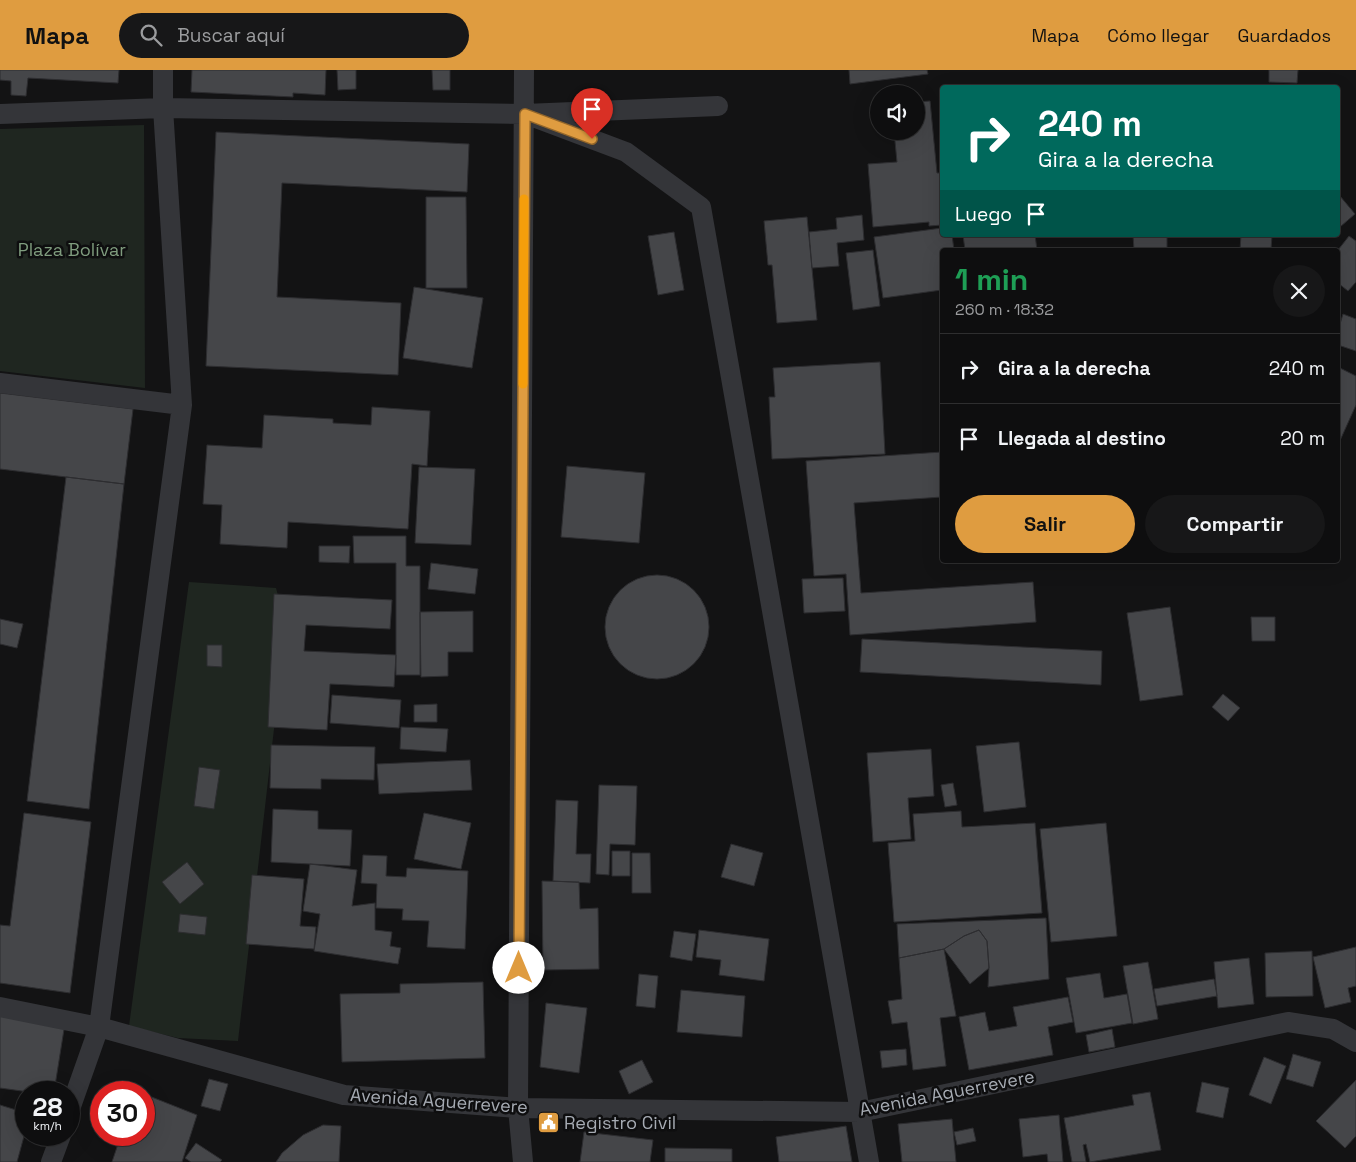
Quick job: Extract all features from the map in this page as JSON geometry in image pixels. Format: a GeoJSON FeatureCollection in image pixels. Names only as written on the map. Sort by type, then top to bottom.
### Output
{"type":"FeatureCollection","features":[{"type":"Feature","properties":{"kind":"street"},"geometry":{"type":"LineString","coordinates":[[80,1081],[98,1027],[182,405],[163,108],[163,70]]}},
{"type":"Feature","properties":{"kind":"street"},"geometry":{"type":"LineString","coordinates":[[523,1162],[518,1108],[524,70]]}},
{"type":"Feature","properties":{"kind":"street"},"geometry":{"type":"LineString","coordinates":[[0,114],[163,108],[525,114],[718,106]]}},
{"type":"Feature","properties":{"kind":"street"},"geometry":{"type":"LineString","coordinates":[[525,114],[626,152],[701,206],[869,1162]]}},
{"type":"Feature","properties":{"kind":"street"},"geometry":{"type":"LineString","coordinates":[[0,383],[182,405]]}},
{"type":"Feature","properties":{"kind":"street","name":"Avenida Aguerrevere"},"geometry":{"type":"LineString","coordinates":[[0,1007],[98,1027],[344,1095],[518,1108],[860,1112],[1288,1022],[1333,1029],[1356,1042]]}},
{"type":"Feature","properties":{"kind":"street"},"geometry":{"type":"LineString","coordinates":[[51,1162],[57,1146]]}},
{"type":"Feature","properties":{"kind":"green space","name":"Plaza Bolívar"},"geometry":{"type":"Polygon","coordinates":[[[144,125],[145,388],[0,371],[0,129],[144,125]]]}},
{"type":"Feature","properties":{"kind":"green space"},"geometry":{"type":"Polygon","coordinates":[[[189,582],[276,588],[286,625],[238,1041],[178,1038],[129,1026],[189,582]]]}},
{"type":"Feature","properties":{"kind":"building"},"geometry":{"type":"Polygon","coordinates":[[[0,70],[119,70],[118,83],[28,78],[26,96],[11,95],[11,81],[0,80],[0,70]]]}},
{"type":"Feature","properties":{"kind":"building"},"geometry":{"type":"Polygon","coordinates":[[[192,70],[326,70],[325,95],[293,93],[293,97],[191,92],[192,70]]]}},
{"type":"Feature","properties":{"kind":"building"},"geometry":{"type":"Polygon","coordinates":[[[337,70],[356,70],[356,89],[338,90],[337,70]]]}},
{"type":"Feature","properties":{"kind":"building"},"geometry":{"type":"Polygon","coordinates":[[[432,70],[450,70],[450,90],[433,90],[432,70]]]}},
{"type":"Feature","properties":{"kind":"building"},"geometry":{"type":"Polygon","coordinates":[[[849,70],[927,70],[928,74],[850,84],[849,70]]]}},
{"type":"Feature","properties":{"kind":"building"},"geometry":{"type":"Polygon","coordinates":[[[1269,70],[1298,70],[1297,83],[1269,82],[1269,70]]]}},
{"type":"Feature","properties":{"kind":"building"},"geometry":{"type":"Polygon","coordinates":[[[925,101],[930,101],[937,173],[940,173],[940,225],[929,226],[929,222],[873,227],[868,164],[897,162],[895,140],[925,140],[925,101]]]}},
{"type":"Feature","properties":{"kind":"building"},"geometry":{"type":"Polygon","coordinates":[[[216,132],[469,144],[467,192],[282,183],[277,297],[401,303],[398,375],[206,366],[216,132]]]}},
{"type":"Feature","properties":{"kind":"building"},"geometry":{"type":"Polygon","coordinates":[[[1340,196],[1355,214],[1340,227],[1340,196]]]}},
{"type":"Feature","properties":{"kind":"building"},"geometry":{"type":"Polygon","coordinates":[[[426,197],[466,197],[467,288],[426,288],[426,197]]]}},
{"type":"Feature","properties":{"kind":"building"},"geometry":{"type":"Polygon","coordinates":[[[862,215],[864,240],[837,243],[839,266],[812,268],[809,232],[837,229],[836,218],[862,215]]]}},
{"type":"Feature","properties":{"kind":"building"},"geometry":{"type":"Polygon","coordinates":[[[807,217],[817,320],[777,323],[772,265],[768,265],[764,221],[807,217]]]}},
{"type":"Feature","properties":{"kind":"building"},"geometry":{"type":"Polygon","coordinates":[[[940,228],[940,237],[952,237],[954,248],[940,248],[940,290],[883,298],[874,237],[940,228]]]}},
{"type":"Feature","properties":{"kind":"building"},"geometry":{"type":"Polygon","coordinates":[[[674,232],[684,290],[658,295],[648,236],[674,232]]]}},
{"type":"Feature","properties":{"kind":"building"},"geometry":{"type":"Polygon","coordinates":[[[1349,236],[1356,241],[1356,282],[1348,291],[1340,285],[1340,248],[1349,236]]]}},
{"type":"Feature","properties":{"kind":"building"},"geometry":{"type":"Polygon","coordinates":[[[963,237],[1035,237],[1037,248],[965,248],[963,237]]]}},
{"type":"Feature","properties":{"kind":"building"},"geometry":{"type":"Polygon","coordinates":[[[1133,237],[1167,237],[1167,248],[1134,248],[1133,237]]]}},
{"type":"Feature","properties":{"kind":"building"},"geometry":{"type":"Polygon","coordinates":[[[1241,237],[1272,237],[1271,248],[1240,248],[1241,237]]]}},
{"type":"Feature","properties":{"kind":"building"},"geometry":{"type":"Polygon","coordinates":[[[873,250],[880,306],[853,310],[846,253],[873,250]]]}},
{"type":"Feature","properties":{"kind":"building"},"geometry":{"type":"Polygon","coordinates":[[[414,287],[483,298],[472,368],[403,358],[414,287]]]}},
{"type":"Feature","properties":{"kind":"building"},"geometry":{"type":"Polygon","coordinates":[[[1343,314],[1356,319],[1356,351],[1340,346],[1340,324],[1343,314]]]}},
{"type":"Feature","properties":{"kind":"building"},"geometry":{"type":"Polygon","coordinates":[[[880,362],[885,454],[772,459],[769,397],[775,397],[773,368],[880,362]]]}},
{"type":"Feature","properties":{"kind":"building"},"geometry":{"type":"Polygon","coordinates":[[[1340,368],[1356,376],[1356,405],[1340,441],[1340,368]]]}},
{"type":"Feature","properties":{"kind":"building"},"geometry":{"type":"Polygon","coordinates":[[[0,393],[133,409],[124,484],[0,469],[0,393]]]}},
{"type":"Feature","properties":{"kind":"building"},"geometry":{"type":"Polygon","coordinates":[[[372,407],[430,411],[427,466],[412,464],[408,529],[288,522],[287,548],[220,544],[222,505],[203,504],[207,445],[262,448],[264,415],[333,419],[333,423],[371,425],[372,407]]]}},
{"type":"Feature","properties":{"kind":"building"},"geometry":{"type":"Polygon","coordinates":[[[940,452],[940,497],[854,503],[861,593],[1033,582],[1036,622],[850,635],[846,574],[814,576],[806,461],[940,452]]]}},
{"type":"Feature","properties":{"kind":"building"},"geometry":{"type":"Polygon","coordinates":[[[567,466],[645,473],[639,543],[561,537],[567,466]]]}},
{"type":"Feature","properties":{"kind":"building"},"geometry":{"type":"Polygon","coordinates":[[[419,467],[475,469],[471,545],[415,543],[419,467]]]}},
{"type":"Feature","properties":{"kind":"building"},"geometry":{"type":"Polygon","coordinates":[[[66,477],[124,484],[89,809],[27,801],[66,477]]]}},
{"type":"Feature","properties":{"kind":"building"},"geometry":{"type":"Polygon","coordinates":[[[353,536],[406,536],[406,566],[420,566],[420,675],[396,675],[396,563],[354,563],[353,536]]]}},
{"type":"Feature","properties":{"kind":"building"},"geometry":{"type":"Polygon","coordinates":[[[319,546],[350,546],[349,563],[319,562],[319,546]]]}},
{"type":"Feature","properties":{"kind":"building"},"geometry":{"type":"Polygon","coordinates":[[[431,563],[478,569],[475,594],[428,589],[431,563]]]}},
{"type":"Feature","properties":{"kind":"building"},"geometry":{"type":"Polygon","coordinates":[[[657,575],[677,579],[694,590],[705,607],[709,627],[705,647],[694,664],[677,675],[657,679],[637,675],[620,664],[609,647],[605,627],[609,607],[620,590],[637,579],[657,575]]]}},
{"type":"Feature","properties":{"kind":"building"},"geometry":{"type":"Polygon","coordinates":[[[843,578],[845,611],[804,613],[802,579],[843,578]]]}},
{"type":"Feature","properties":{"kind":"building"},"geometry":{"type":"Polygon","coordinates":[[[274,594],[392,600],[390,629],[306,625],[304,651],[396,655],[394,687],[330,684],[327,730],[268,727],[274,594]]]}},
{"type":"Feature","properties":{"kind":"building"},"geometry":{"type":"Polygon","coordinates":[[[1170,607],[1183,695],[1140,701],[1127,613],[1170,607]]]}},
{"type":"Feature","properties":{"kind":"building"},"geometry":{"type":"Polygon","coordinates":[[[473,611],[473,652],[448,652],[448,676],[421,677],[420,612],[473,611]]]}},
{"type":"Feature","properties":{"kind":"building"},"geometry":{"type":"Polygon","coordinates":[[[1251,617],[1275,617],[1275,641],[1252,641],[1251,617]]]}},
{"type":"Feature","properties":{"kind":"building"},"geometry":{"type":"Polygon","coordinates":[[[0,619],[23,624],[17,648],[0,644],[0,619]]]}},
{"type":"Feature","properties":{"kind":"building"},"geometry":{"type":"Polygon","coordinates":[[[862,639],[1102,651],[1101,685],[860,672],[862,639]]]}},
{"type":"Feature","properties":{"kind":"building"},"geometry":{"type":"Polygon","coordinates":[[[207,645],[222,645],[222,667],[207,666],[207,645]]]}},
{"type":"Feature","properties":{"kind":"building"},"geometry":{"type":"Polygon","coordinates":[[[1223,694],[1240,708],[1228,721],[1212,707],[1223,694]]]}},
{"type":"Feature","properties":{"kind":"building"},"geometry":{"type":"Polygon","coordinates":[[[332,695],[401,700],[399,728],[330,723],[332,695]]]}},
{"type":"Feature","properties":{"kind":"building"},"geometry":{"type":"Polygon","coordinates":[[[437,704],[437,722],[414,722],[414,705],[437,704]]]}},
{"type":"Feature","properties":{"kind":"building"},"geometry":{"type":"Polygon","coordinates":[[[401,727],[448,729],[446,752],[400,749],[401,727]]]}},
{"type":"Feature","properties":{"kind":"building"},"geometry":{"type":"Polygon","coordinates":[[[1019,742],[1026,807],[984,812],[976,746],[1019,742]]]}},
{"type":"Feature","properties":{"kind":"building"},"geometry":{"type":"Polygon","coordinates":[[[271,745],[375,747],[374,780],[321,779],[321,789],[270,788],[271,745]]]}},
{"type":"Feature","properties":{"kind":"building"},"geometry":{"type":"Polygon","coordinates":[[[931,749],[934,796],[908,798],[911,839],[873,842],[867,753],[931,749]]]}},
{"type":"Feature","properties":{"kind":"building"},"geometry":{"type":"Polygon","coordinates":[[[470,760],[472,790],[379,794],[377,764],[470,760]]]}},
{"type":"Feature","properties":{"kind":"building"},"geometry":{"type":"Polygon","coordinates":[[[199,767],[220,770],[214,809],[194,806],[199,767]]]}},
{"type":"Feature","properties":{"kind":"building"},"geometry":{"type":"Polygon","coordinates":[[[953,783],[957,805],[945,807],[941,785],[953,783]]]}},
{"type":"Feature","properties":{"kind":"building"},"geometry":{"type":"Polygon","coordinates":[[[599,785],[637,786],[635,845],[610,844],[609,875],[596,874],[599,785]]]}},
{"type":"Feature","properties":{"kind":"building"},"geometry":{"type":"Polygon","coordinates":[[[556,800],[578,801],[576,854],[591,854],[590,883],[553,881],[556,800]]]}},
{"type":"Feature","properties":{"kind":"building"},"geometry":{"type":"Polygon","coordinates":[[[273,809],[318,811],[318,829],[352,830],[350,866],[271,862],[273,809]]]}},
{"type":"Feature","properties":{"kind":"building"},"geometry":{"type":"Polygon","coordinates":[[[961,811],[962,827],[1035,823],[1042,913],[894,922],[888,843],[915,841],[913,814],[961,811]]]}},
{"type":"Feature","properties":{"kind":"building"},"geometry":{"type":"Polygon","coordinates":[[[24,813],[91,822],[70,993],[0,983],[0,925],[10,926],[24,813]]]}},
{"type":"Feature","properties":{"kind":"building"},"geometry":{"type":"Polygon","coordinates":[[[424,813],[471,823],[461,869],[414,859],[424,813]]]}},
{"type":"Feature","properties":{"kind":"building"},"geometry":{"type":"Polygon","coordinates":[[[1106,823],[1117,936],[1051,942],[1040,829],[1106,823]]]}},
{"type":"Feature","properties":{"kind":"building"},"geometry":{"type":"Polygon","coordinates":[[[731,844],[763,853],[754,886],[721,877],[731,844]]]}},
{"type":"Feature","properties":{"kind":"building"},"geometry":{"type":"Polygon","coordinates":[[[612,851],[630,851],[630,876],[612,876],[612,851]]]}},
{"type":"Feature","properties":{"kind":"building"},"geometry":{"type":"Polygon","coordinates":[[[632,853],[650,853],[651,893],[632,893],[632,853]]]}},
{"type":"Feature","properties":{"kind":"building"},"geometry":{"type":"Polygon","coordinates":[[[363,855],[387,856],[386,876],[406,877],[407,868],[468,871],[465,949],[427,947],[429,921],[402,920],[403,909],[376,908],[377,884],[361,883],[363,855]]]}},
{"type":"Feature","properties":{"kind":"building"},"geometry":{"type":"Polygon","coordinates":[[[187,862],[204,884],[180,904],[162,882],[187,862]]]}},
{"type":"Feature","properties":{"kind":"building"},"geometry":{"type":"Polygon","coordinates":[[[310,864],[357,870],[352,906],[375,903],[375,930],[392,932],[390,946],[401,948],[398,964],[314,951],[320,914],[303,911],[310,864]]]}},
{"type":"Feature","properties":{"kind":"building"},"geometry":{"type":"Polygon","coordinates":[[[252,875],[304,879],[300,926],[316,927],[314,949],[246,944],[252,875]]]}},
{"type":"Feature","properties":{"kind":"building"},"geometry":{"type":"Polygon","coordinates":[[[542,881],[579,882],[580,909],[598,908],[599,969],[543,970],[542,881]]]}},
{"type":"Feature","properties":{"kind":"building"},"geometry":{"type":"Polygon","coordinates":[[[180,914],[207,917],[205,935],[178,932],[180,914]]]}},
{"type":"Feature","properties":{"kind":"building"},"geometry":{"type":"Polygon","coordinates":[[[1046,918],[1049,979],[988,987],[987,941],[979,930],[964,936],[944,949],[899,958],[897,924],[1046,918]]]}},
{"type":"Feature","properties":{"kind":"building"},"geometry":{"type":"Polygon","coordinates":[[[699,930],[769,939],[764,981],[719,975],[721,960],[696,957],[699,930]]]}},
{"type":"Feature","properties":{"kind":"building"},"geometry":{"type":"Polygon","coordinates":[[[979,930],[987,941],[989,968],[970,984],[944,949],[964,936],[979,930]]]}},
{"type":"Feature","properties":{"kind":"building"},"geometry":{"type":"Polygon","coordinates":[[[674,931],[696,934],[692,961],[670,957],[674,931]]]}},
{"type":"Feature","properties":{"kind":"building"},"geometry":{"type":"Polygon","coordinates":[[[1356,947],[1356,986],[1348,988],[1351,1002],[1325,1008],[1313,957],[1356,947]]]}},
{"type":"Feature","properties":{"kind":"building"},"geometry":{"type":"Polygon","coordinates":[[[944,949],[956,1016],[940,1018],[946,1066],[913,1070],[907,1022],[892,1024],[888,1001],[902,999],[899,958],[944,949]]]}},
{"type":"Feature","properties":{"kind":"building"},"geometry":{"type":"Polygon","coordinates":[[[1312,951],[1313,996],[1266,997],[1265,953],[1312,951]]]}},
{"type":"Feature","properties":{"kind":"building"},"geometry":{"type":"Polygon","coordinates":[[[1249,958],[1254,1004],[1218,1008],[1214,962],[1249,958]]]}},
{"type":"Feature","properties":{"kind":"building"},"geometry":{"type":"Polygon","coordinates":[[[1148,962],[1158,1019],[1133,1024],[1123,966],[1148,962]]]}},
{"type":"Feature","properties":{"kind":"building"},"geometry":{"type":"Polygon","coordinates":[[[1100,973],[1104,998],[1127,994],[1132,1023],[1076,1033],[1066,978],[1100,973]]]}},
{"type":"Feature","properties":{"kind":"building"},"geometry":{"type":"Polygon","coordinates":[[[639,974],[658,976],[655,1008],[636,1006],[639,974]]]}},
{"type":"Feature","properties":{"kind":"building"},"geometry":{"type":"Polygon","coordinates":[[[1214,979],[1217,996],[1157,1006],[1154,989],[1214,979]]]}},
{"type":"Feature","properties":{"kind":"building"},"geometry":{"type":"Polygon","coordinates":[[[483,982],[485,1058],[342,1062],[340,994],[400,993],[400,984],[483,982]]]}},
{"type":"Feature","properties":{"kind":"building"},"geometry":{"type":"Polygon","coordinates":[[[681,990],[745,996],[742,1037],[677,1032],[681,990]]]}},
{"type":"Feature","properties":{"kind":"building"},"geometry":{"type":"Polygon","coordinates":[[[1068,997],[1073,1022],[1048,1027],[1053,1055],[969,1070],[959,1017],[985,1012],[989,1031],[1017,1026],[1013,1007],[1068,997]]]}},
{"type":"Feature","properties":{"kind":"building"},"geometry":{"type":"Polygon","coordinates":[[[546,1003],[587,1008],[579,1073],[540,1067],[546,1003]]]}},
{"type":"Feature","properties":{"kind":"building"},"geometry":{"type":"Polygon","coordinates":[[[0,1013],[65,1023],[56,1081],[15,1081],[15,1090],[0,1088],[0,1013]]]}},
{"type":"Feature","properties":{"kind":"building"},"geometry":{"type":"Polygon","coordinates":[[[1112,1029],[1115,1047],[1089,1052],[1086,1035],[1112,1029]]]}},
{"type":"Feature","properties":{"kind":"building"},"geometry":{"type":"Polygon","coordinates":[[[906,1049],[907,1065],[882,1068],[880,1051],[906,1049]]]}},
{"type":"Feature","properties":{"kind":"building"},"geometry":{"type":"Polygon","coordinates":[[[1293,1054],[1321,1062],[1313,1087],[1286,1079],[1293,1054]]]}},
{"type":"Feature","properties":{"kind":"building"},"geometry":{"type":"Polygon","coordinates":[[[1264,1057],[1286,1066],[1271,1104],[1249,1095],[1264,1057]]]}},
{"type":"Feature","properties":{"kind":"building"},"geometry":{"type":"Polygon","coordinates":[[[642,1060],[653,1082],[629,1094],[619,1071],[642,1060]]]}},
{"type":"Feature","properties":{"kind":"building"},"geometry":{"type":"Polygon","coordinates":[[[209,1079],[228,1084],[220,1111],[201,1106],[209,1079]]]}},
{"type":"Feature","properties":{"kind":"building"},"geometry":{"type":"Polygon","coordinates":[[[1356,1080],[1356,1136],[1345,1148],[1316,1121],[1356,1080]]]}},
{"type":"Feature","properties":{"kind":"building"},"geometry":{"type":"Polygon","coordinates":[[[1202,1082],[1229,1088],[1223,1118],[1196,1112],[1202,1082]]]}},
{"type":"Feature","properties":{"kind":"building"},"geometry":{"type":"Polygon","coordinates":[[[1150,1092],[1161,1150],[1090,1162],[1086,1144],[1083,1145],[1086,1162],[1072,1162],[1064,1118],[1134,1105],[1132,1095],[1150,1092]]]}},
{"type":"Feature","properties":{"kind":"building"},"geometry":{"type":"Polygon","coordinates":[[[155,1098],[197,1115],[182,1162],[112,1162],[117,1146],[155,1146],[155,1098]]]}},
{"type":"Feature","properties":{"kind":"building"},"geometry":{"type":"Polygon","coordinates":[[[0,1105],[15,1110],[15,1146],[21,1146],[17,1162],[0,1162],[0,1105]]]}},
{"type":"Feature","properties":{"kind":"building"},"geometry":{"type":"Polygon","coordinates":[[[1059,1115],[1063,1162],[1048,1162],[1047,1154],[1023,1157],[1019,1119],[1059,1115]]]}},
{"type":"Feature","properties":{"kind":"building"},"geometry":{"type":"Polygon","coordinates":[[[952,1119],[956,1162],[902,1162],[898,1124],[952,1119]]]}},
{"type":"Feature","properties":{"kind":"building"},"geometry":{"type":"Polygon","coordinates":[[[323,1125],[341,1126],[339,1162],[276,1162],[282,1153],[303,1135],[323,1125]]]}},
{"type":"Feature","properties":{"kind":"building"},"geometry":{"type":"Polygon","coordinates":[[[846,1126],[852,1162],[779,1162],[776,1137],[846,1126]]]}},
{"type":"Feature","properties":{"kind":"building"},"geometry":{"type":"Polygon","coordinates":[[[973,1128],[976,1141],[957,1145],[954,1132],[973,1128]]]}},
{"type":"Feature","properties":{"kind":"building"},"geometry":{"type":"Polygon","coordinates":[[[584,1132],[653,1140],[650,1162],[580,1162],[584,1132]]]}},
{"type":"Feature","properties":{"kind":"building"},"geometry":{"type":"Polygon","coordinates":[[[196,1143],[222,1160],[220,1162],[191,1162],[185,1158],[196,1143]]]}},
{"type":"Feature","properties":{"kind":"building"},"geometry":{"type":"Polygon","coordinates":[[[665,1148],[732,1149],[732,1162],[665,1162],[665,1148]]]}},
{"type":"Feature","properties":{"kind":"slow traffic"},"geometry":{"type":"LineString","coordinates":[[523,384],[524,199]]}},
{"type":"Feature","properties":{"kind":"place","name":"Registro Civil"},"geometry":{"type":"Point","coordinates":[548,1123]}},
{"type":"Feature","properties":{"kind":"route"},"geometry":{"type":"LineString","coordinates":[[519,968],[525,114],[592,139]]}}]}
